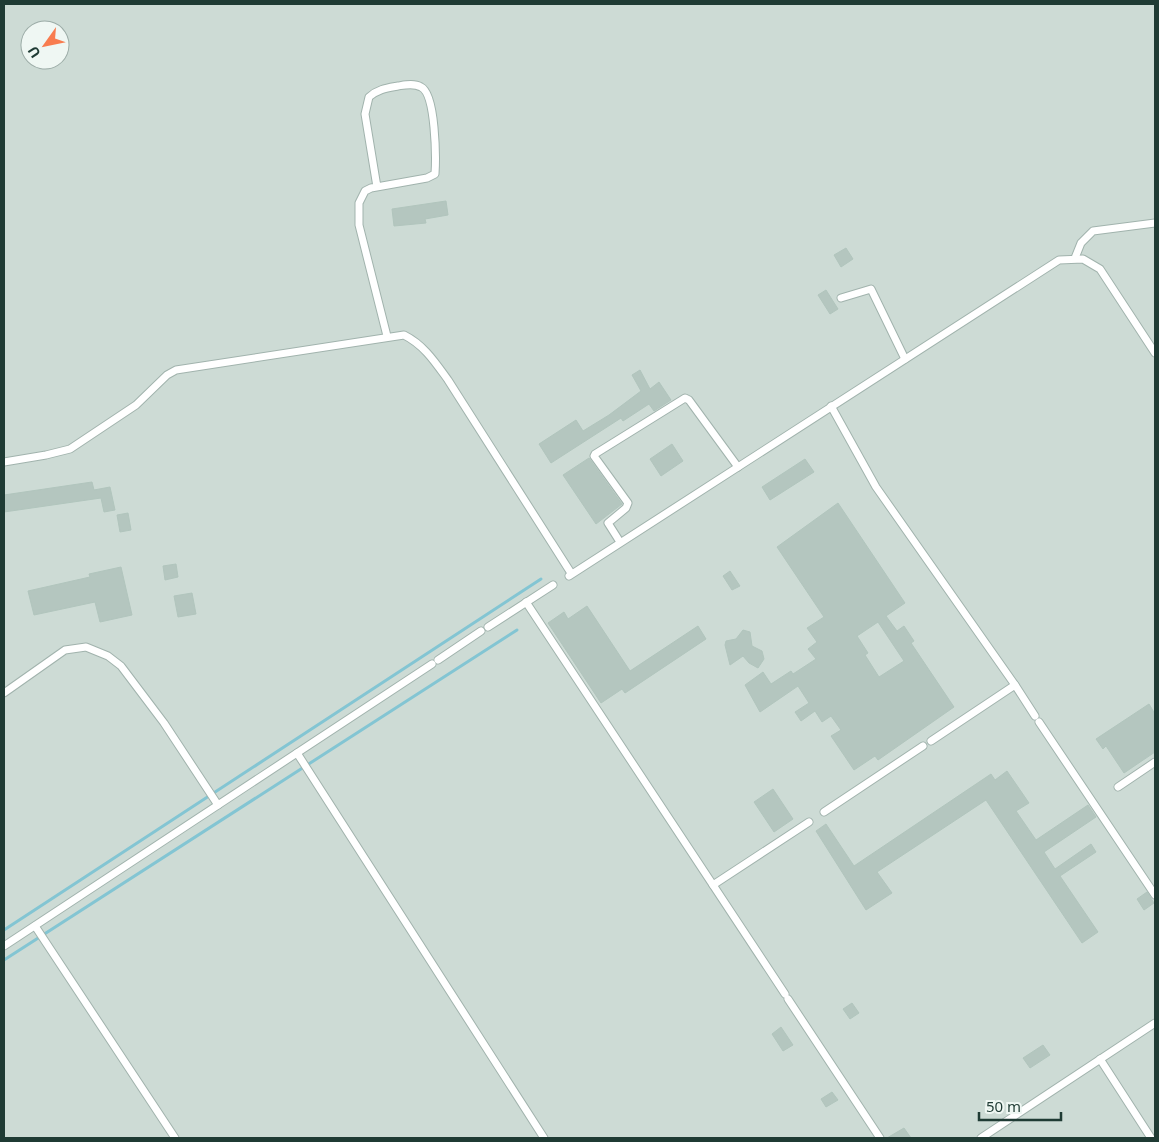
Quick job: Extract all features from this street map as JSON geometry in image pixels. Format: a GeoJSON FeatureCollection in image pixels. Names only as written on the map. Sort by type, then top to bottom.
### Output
{"type":"FeatureCollection","features":[{"type":"Feature","properties":{"kind":"lane"},"geometry":{"type":"LineString","coordinates":[[377,186],[365,114],[369,97],[382,88],[412,84],[422,87],[427,92],[432,114],[436,160],[435,174],[427,178],[377,186],[365,191],[359,203],[359,225],[387,336]]}},
{"type":"Feature","properties":{"kind":"lane"},"geometry":{"type":"LineString","coordinates":[[1075,258],[1081,243],[1094,231],[1155,224]]}},
{"type":"Feature","properties":{"kind":"lane"},"geometry":{"type":"LineString","coordinates":[[4,462],[46,456],[70,449],[136,405],[167,375],[176,370],[404,334],[416,341],[430,355],[570,574],[1059,260],[1083,259],[1100,269],[1155,353]]}},
{"type":"Feature","properties":{"kind":"lane"},"geometry":{"type":"LineString","coordinates":[[841,298],[871,289],[905,359]]}},
{"type":"Feature","properties":{"kind":"lane"},"geometry":{"type":"LineString","coordinates":[[620,542],[608,523],[626,508],[628,503],[594,456],[595,454],[685,398],[689,400],[738,466]]}},
{"type":"Feature","properties":{"kind":"lane"},"geometry":{"type":"LineString","coordinates":[[831,406],[876,487],[1015,684],[1035,716]]}},
{"type":"Feature","properties":{"kind":"lane"},"geometry":{"type":"LineString","coordinates":[[4,946],[553,585]]}},
{"type":"Feature","properties":{"kind":"lane"},"geometry":{"type":"LineString","coordinates":[[526,602],[880,1138]]}},
{"type":"Feature","properties":{"kind":"lane"},"geometry":{"type":"LineString","coordinates":[[4,693],[66,650],[86,647],[108,656],[120,666],[164,723],[218,805]]}},
{"type":"Feature","properties":{"kind":"lane"},"geometry":{"type":"LineString","coordinates":[[931,741],[1015,684]]}},
{"type":"Feature","properties":{"kind":"lane"},"geometry":{"type":"LineString","coordinates":[[1039,722],[1155,895]]}},
{"type":"Feature","properties":{"kind":"lane"},"geometry":{"type":"LineString","coordinates":[[824,812],[923,746]]}},
{"type":"Feature","properties":{"kind":"lane"},"geometry":{"type":"LineString","coordinates":[[297,753],[544,1138]]}},
{"type":"Feature","properties":{"kind":"lane"},"geometry":{"type":"LineString","coordinates":[[1118,787],[1155,762]]}},
{"type":"Feature","properties":{"kind":"lane"},"geometry":{"type":"LineString","coordinates":[[713,885],[809,822]]}},
{"type":"Feature","properties":{"kind":"lane"},"geometry":{"type":"LineString","coordinates":[[35,926],[175,1138]]}},
{"type":"Feature","properties":{"kind":"lane"},"geometry":{"type":"LineString","coordinates":[[981,1138],[1155,1023]]}},
{"type":"Feature","properties":{"kind":"lane"},"geometry":{"type":"LineString","coordinates":[[1100,1059],[1151,1138]]}},
{"type":"Feature","properties":{"kind":"shaded area"},"geometry":{"type":"Polygon","coordinates":[[[4,4],[1155,4],[1155,1138],[4,1138],[4,4]]]}},
{"type":"Feature","properties":{"kind":"building"},"geometry":{"type":"Polygon","coordinates":[[[446,201],[448,215],[425,219],[426,223],[394,226],[392,209],[446,201]]]}},
{"type":"Feature","properties":{"kind":"building"},"geometry":{"type":"Polygon","coordinates":[[[846,248],[853,259],[841,267],[834,255],[846,248]]]}},
{"type":"Feature","properties":{"kind":"building"},"geometry":{"type":"Polygon","coordinates":[[[826,290],[838,309],[830,314],[818,295],[826,290]]]}},
{"type":"Feature","properties":{"kind":"building"},"geometry":{"type":"Polygon","coordinates":[[[640,370],[650,389],[659,382],[671,400],[654,411],[649,404],[623,421],[621,418],[551,463],[539,444],[576,420],[583,431],[609,415],[641,391],[632,375],[640,370]]]}},
{"type":"Feature","properties":{"kind":"building"},"geometry":{"type":"Polygon","coordinates":[[[672,444],[683,461],[661,476],[650,459],[672,444]]]}},
{"type":"Feature","properties":{"kind":"building"},"geometry":{"type":"Polygon","coordinates":[[[589,458],[622,504],[596,524],[563,475],[589,458]]]}},
{"type":"Feature","properties":{"kind":"building"},"geometry":{"type":"Polygon","coordinates":[[[805,459],[814,472],[770,500],[762,487],[805,459]]]}},
{"type":"Feature","properties":{"kind":"building"},"geometry":{"type":"Polygon","coordinates":[[[92,482],[94,490],[110,487],[115,510],[104,512],[101,498],[4,512],[4,495],[92,482]]]}},
{"type":"Feature","properties":{"kind":"building"},"geometry":{"type":"Polygon","coordinates":[[[838,503],[905,603],[886,616],[897,631],[904,626],[914,641],[911,643],[954,707],[878,760],[875,756],[854,770],[831,736],[841,730],[831,716],[822,722],[815,711],[801,721],[795,712],[809,703],[798,686],[760,712],[745,685],[763,672],[771,684],[791,671],[793,674],[816,659],[808,649],[817,642],[807,628],[824,617],[777,547],[838,503]],[[878,622],[857,636],[868,653],[865,655],[879,677],[904,661],[878,622]]]}},
{"type":"Feature","properties":{"kind":"building"},"geometry":{"type":"Polygon","coordinates":[[[128,513],[131,530],[120,532],[117,515],[128,513]]]}},
{"type":"Feature","properties":{"kind":"building"},"geometry":{"type":"Polygon","coordinates":[[[176,564],[178,577],[165,580],[163,566],[176,564]]]}},
{"type":"Feature","properties":{"kind":"building"},"geometry":{"type":"Polygon","coordinates":[[[121,567],[132,615],[100,622],[95,602],[34,615],[28,591],[90,577],[89,574],[121,567]]]}},
{"type":"Feature","properties":{"kind":"building"},"geometry":{"type":"Polygon","coordinates":[[[730,571],[740,586],[732,590],[723,576],[730,571]]]}},
{"type":"Feature","properties":{"kind":"building"},"geometry":{"type":"Polygon","coordinates":[[[192,593],[196,614],[178,617],[174,596],[192,593]]]}},
{"type":"Feature","properties":{"kind":"building"},"geometry":{"type":"Polygon","coordinates":[[[587,606],[630,671],[698,626],[706,639],[625,693],[622,689],[601,703],[548,623],[564,612],[568,619],[587,606]]]}},
{"type":"Feature","properties":{"kind":"building"},"geometry":{"type":"Polygon","coordinates":[[[743,630],[750,632],[752,646],[762,651],[764,659],[758,668],[749,663],[743,656],[730,665],[725,645],[726,641],[736,639],[743,630]]]}},
{"type":"Feature","properties":{"kind":"building"},"geometry":{"type":"Polygon","coordinates":[[[1149,704],[1155,714],[1155,752],[1124,773],[1106,746],[1103,749],[1096,739],[1149,704]]]}},
{"type":"Feature","properties":{"kind":"building"},"geometry":{"type":"Polygon","coordinates":[[[1007,771],[1029,803],[1016,811],[1036,840],[1088,805],[1096,817],[1044,852],[1055,869],[1091,844],[1096,852],[1060,876],[1098,932],[1082,943],[986,800],[877,872],[892,893],[866,910],[816,831],[826,824],[854,866],[991,774],[995,780],[1007,771]]]}},
{"type":"Feature","properties":{"kind":"building"},"geometry":{"type":"Polygon","coordinates":[[[773,789],[793,819],[774,832],[754,802],[773,789]]]}},
{"type":"Feature","properties":{"kind":"building"},"geometry":{"type":"Polygon","coordinates":[[[1147,892],[1154,903],[1144,910],[1137,899],[1147,892]]]}},
{"type":"Feature","properties":{"kind":"building"},"geometry":{"type":"Polygon","coordinates":[[[852,1003],[859,1013],[850,1019],[843,1009],[852,1003]]]}},
{"type":"Feature","properties":{"kind":"building"},"geometry":{"type":"Polygon","coordinates":[[[781,1027],[793,1045],[783,1051],[772,1034],[781,1027]]]}},
{"type":"Feature","properties":{"kind":"building"},"geometry":{"type":"Polygon","coordinates":[[[1043,1045],[1050,1055],[1030,1068],[1023,1058],[1043,1045]]]}},
{"type":"Feature","properties":{"kind":"building"},"geometry":{"type":"Polygon","coordinates":[[[832,1092],[838,1100],[826,1107],[821,1099],[832,1092]]]}},
{"type":"Feature","properties":{"kind":"building"},"geometry":{"type":"Polygon","coordinates":[[[904,1128],[911,1138],[887,1138],[904,1128]]]}},
{"type":"Feature","properties":{"kind":"waterway"},"geometry":{"type":"LineString","coordinates":[[4,930],[541,579]]}},
{"type":"Feature","properties":{"kind":"waterway"},"geometry":{"type":"LineString","coordinates":[[4,960],[517,630]]}}]}
